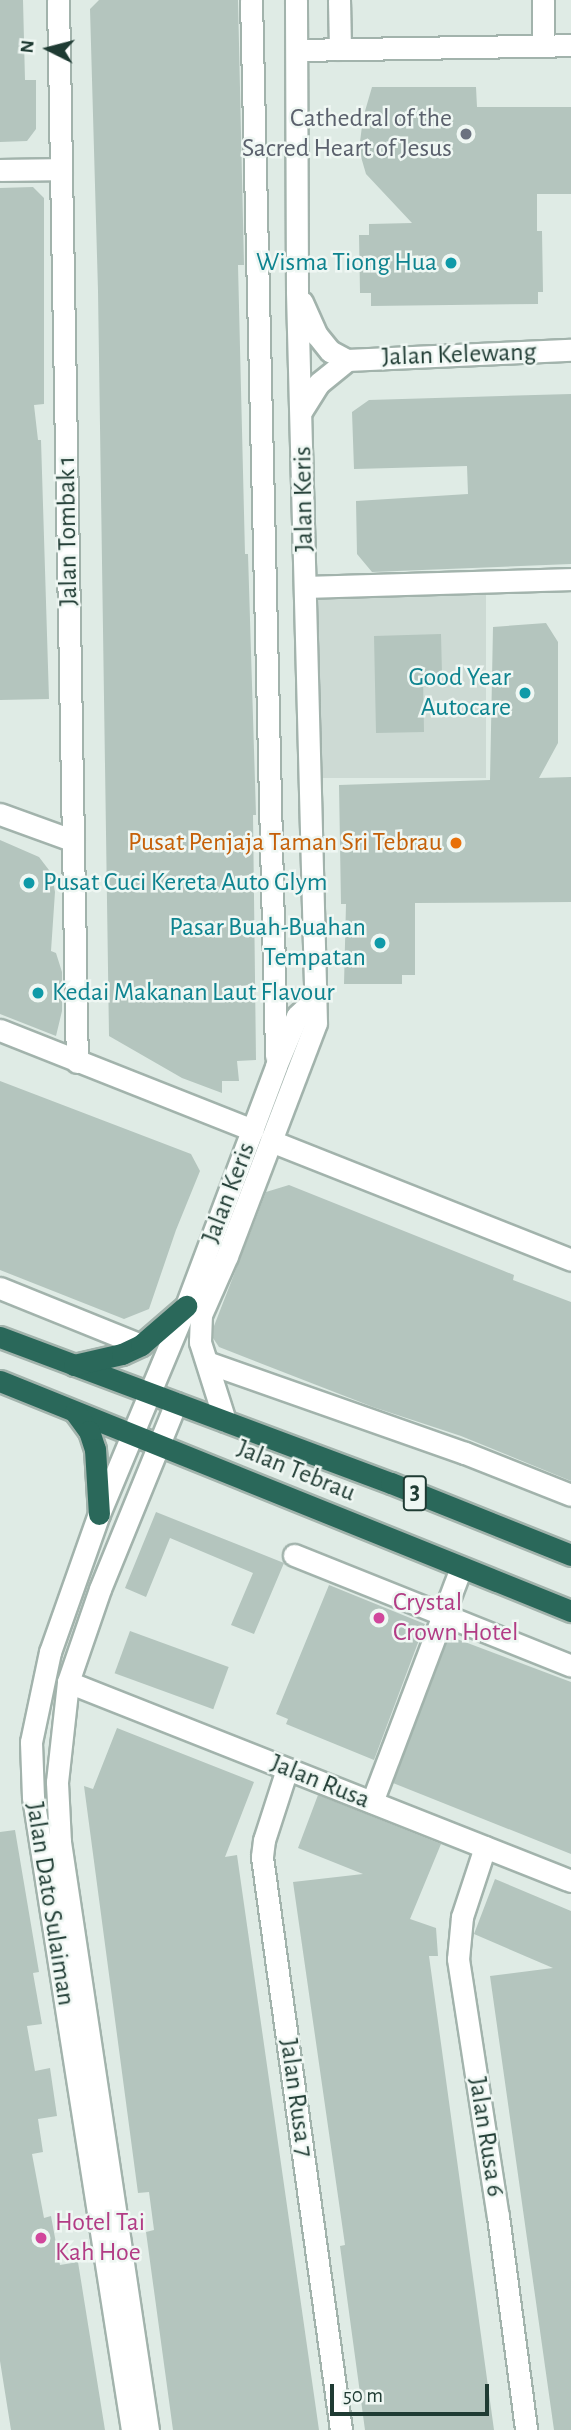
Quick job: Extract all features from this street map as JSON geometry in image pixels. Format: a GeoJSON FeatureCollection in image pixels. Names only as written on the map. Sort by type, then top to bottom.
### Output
{"type":"FeatureCollection","features":[{"type":"Feature","properties":{"kind":"highway"},"geometry":{"type":"LineString","coordinates":[[74,1365],[122,1354],[141,1345],[186,1306]]}},
{"type":"Feature","properties":{"kind":"highway","name":"Jalan Tebrau"},"geometry":{"type":"LineString","coordinates":[[0,1337],[571,1555]]}},
{"type":"Feature","properties":{"kind":"highway","name":"Jalan Tebrau"},"geometry":{"type":"LineString","coordinates":[[0,1381],[571,1611]]}},
{"type":"Feature","properties":{"kind":"highway"},"geometry":{"type":"LineString","coordinates":[[75,1412],[89,1431],[95,1449],[99,1514]]}},
{"type":"Feature","properties":{"kind":"street","name":"Jalan Tombak 1"},"geometry":{"type":"LineString","coordinates":[[58,0],[77,1062]]}},
{"type":"Feature","properties":{"kind":"street"},"geometry":{"type":"LineString","coordinates":[[251,0],[276,1066]]}},
{"type":"Feature","properties":{"kind":"street","name":"Jalan Keris"},"geometry":{"type":"LineString","coordinates":[[151,1393],[186,1306],[262,1135],[316,1023],[297,291],[296,0]]}},
{"type":"Feature","properties":{"kind":"street"},"geometry":{"type":"LineString","coordinates":[[339,0],[340,49]]}},
{"type":"Feature","properties":{"kind":"street"},"geometry":{"type":"LineString","coordinates":[[543,0],[543,46]]}},
{"type":"Feature","properties":{"kind":"street"},"geometry":{"type":"LineString","coordinates":[[297,50],[571,45]]}},
{"type":"Feature","properties":{"kind":"street"},"geometry":{"type":"LineString","coordinates":[[0,170],[61,169]]}},
{"type":"Feature","properties":{"kind":"street","name":"Jalan Kelewang"},"geometry":{"type":"LineString","coordinates":[[297,291],[317,335],[330,351],[346,360],[571,350]]}},
{"type":"Feature","properties":{"kind":"street","name":"Jalan Kelewang"},"geometry":{"type":"LineString","coordinates":[[302,410],[319,383],[346,360]]}},
{"type":"Feature","properties":{"kind":"street"},"geometry":{"type":"LineString","coordinates":[[306,587],[571,579]]}},
{"type":"Feature","properties":{"kind":"street"},"geometry":{"type":"LineString","coordinates":[[0,814],[72,840]]}},
{"type":"Feature","properties":{"kind":"street","name":"Jalan Keris"},"geometry":{"type":"LineString","coordinates":[[225,1421],[201,1342],[201,1315],[262,1135],[276,1066],[297,1016],[316,998]]}},
{"type":"Feature","properties":{"kind":"street"},"geometry":{"type":"LineString","coordinates":[[0,1031],[571,1260]]}},
{"type":"Feature","properties":{"kind":"street"},"geometry":{"type":"LineString","coordinates":[[0,1288],[141,1345]]}},
{"type":"Feature","properties":{"kind":"street"},"geometry":{"type":"LineString","coordinates":[[209,1363],[571,1495]]}},
{"type":"Feature","properties":{"kind":"street","name":"Jalan Dato Sulaiman"},"geometry":{"type":"LineString","coordinates":[[132,2430],[32,1779],[32,1742],[39,1694],[50,1652],[99,1514],[151,1393]]}},
{"type":"Feature","properties":{"kind":"street","name":"Jalan Dato Sulaiman"},"geometry":{"type":"LineString","coordinates":[[148,2430],[60,1842],[57,1782],[68,1682],[100,1588],[176,1403]]}},
{"type":"Feature","properties":{"kind":"street"},"geometry":{"type":"LineString","coordinates":[[294,1555],[571,1666]]}},
{"type":"Feature","properties":{"kind":"street"},"geometry":{"type":"LineString","coordinates":[[372,1802],[461,1568]]}},
{"type":"Feature","properties":{"kind":"street","name":"Jalan Rusa"},"geometry":{"type":"LineString","coordinates":[[68,1682],[571,1881]]}},
{"type":"Feature","properties":{"kind":"street","name":"Jalan Rusa 7"},"geometry":{"type":"LineString","coordinates":[[287,1769],[264,1840],[262,1857],[341,2430]]}},
{"type":"Feature","properties":{"kind":"street","name":"Jalan Rusa 6"},"geometry":{"type":"LineString","coordinates":[[485,1847],[462,1917],[458,1959],[498,2216],[526,2430]]}},
{"type":"Feature","properties":{"kind":"shaded area"},"geometry":{"type":"Polygon","coordinates":[[[306,581],[486,581],[486,778],[306,778],[306,581]]]}},
{"type":"Feature","properties":{"kind":"building"},"geometry":{"type":"Polygon","coordinates":[[[0,0],[23,0],[25,80],[36,80],[36,129],[27,141],[0,142],[0,0]]]}},
{"type":"Feature","properties":{"kind":"building"},"geometry":{"type":"Polygon","coordinates":[[[99,0],[238,0],[244,265],[238,265],[245,554],[248,554],[256,815],[253,815],[256,1060],[237,1061],[239,1081],[222,1081],[222,1093],[182,1078],[109,1036],[98,291],[90,9],[99,0]]]}},
{"type":"Feature","properties":{"kind":"building"},"geometry":{"type":"Polygon","coordinates":[[[372,87],[476,87],[477,107],[571,107],[571,194],[537,194],[537,231],[542,231],[543,292],[538,292],[538,304],[371,306],[371,293],[360,293],[359,235],[369,235],[369,224],[412,223],[366,174],[359,150],[363,118],[372,87]]]}},
{"type":"Feature","properties":{"kind":"building"},"geometry":{"type":"Polygon","coordinates":[[[33,187],[44,198],[44,404],[34,405],[38,440],[41,440],[49,699],[0,700],[0,188],[33,187]]]}},
{"type":"Feature","properties":{"kind":"building"},"geometry":{"type":"Polygon","coordinates":[[[571,394],[571,564],[372,572],[357,554],[356,501],[468,494],[467,466],[354,469],[352,412],[369,400],[571,394]]]}},
{"type":"Feature","properties":{"kind":"building","name":"Pusat Penjaja Taman Sri Tebrau"},"geometry":{"type":"Polygon","coordinates":[[[546,623],[558,642],[558,743],[539,778],[571,777],[571,902],[415,903],[415,975],[402,975],[402,984],[344,984],[346,904],[341,904],[339,785],[490,780],[493,627],[546,623]]]}},
{"type":"Feature","properties":{"kind":"building"},"geometry":{"type":"Polygon","coordinates":[[[441,634],[442,674],[423,674],[424,732],[376,733],[374,636],[441,634]]]}},
{"type":"Feature","properties":{"kind":"building"},"geometry":{"type":"Polygon","coordinates":[[[0,840],[39,857],[52,874],[55,892],[51,951],[56,953],[62,972],[62,1011],[56,1036],[0,1014],[0,840]]]}},
{"type":"Feature","properties":{"kind":"building"},"geometry":{"type":"Polygon","coordinates":[[[0,1081],[191,1154],[200,1171],[149,1309],[124,1319],[0,1270],[0,1081]]]}},
{"type":"Feature","properties":{"kind":"building"},"geometry":{"type":"Polygon","coordinates":[[[289,1185],[514,1275],[513,1280],[571,1302],[571,1481],[461,1436],[373,1407],[219,1347],[213,1338],[214,1326],[266,1192],[289,1185]]]}},
{"type":"Feature","properties":{"kind":"building"},"geometry":{"type":"Polygon","coordinates":[[[156,1512],[284,1563],[254,1634],[231,1625],[253,1573],[170,1538],[146,1597],[125,1588],[156,1512]]]}},
{"type":"Feature","properties":{"kind":"building"},"geometry":{"type":"Polygon","coordinates":[[[329,1585],[425,1624],[374,1760],[286,1724],[288,1719],[276,1714],[329,1585]]]}},
{"type":"Feature","properties":{"kind":"building"},"geometry":{"type":"Polygon","coordinates":[[[130,1631],[229,1667],[213,1709],[115,1673],[130,1631]]]}},
{"type":"Feature","properties":{"kind":"building"},"geometry":{"type":"Polygon","coordinates":[[[449,1636],[571,1682],[571,1854],[393,1783],[449,1636]]]}},
{"type":"Feature","properties":{"kind":"building"},"geometry":{"type":"Polygon","coordinates":[[[117,1728],[254,1782],[225,1857],[237,1855],[319,2430],[173,2430],[146,2232],[154,2230],[149,2192],[138,2193],[84,1786],[93,1789],[117,1728]]]}},
{"type":"Feature","properties":{"kind":"building"},"geometry":{"type":"Polygon","coordinates":[[[318,1795],[441,1844],[410,1919],[436,1928],[438,1956],[429,1956],[494,2430],[365,2430],[340,2246],[345,2245],[293,1882],[363,1874],[298,1848],[318,1795]]]}},
{"type":"Feature","properties":{"kind":"building"},"geometry":{"type":"Polygon","coordinates":[[[15,1830],[39,1972],[33,1973],[42,2024],[27,2026],[35,2071],[50,2068],[57,2116],[38,2119],[43,2152],[32,2154],[44,2218],[51,2216],[60,2265],[78,2262],[105,2430],[11,2430],[0,2361],[0,1832],[15,1830]]]}},
{"type":"Feature","properties":{"kind":"building"},"geometry":{"type":"Polygon","coordinates":[[[495,1879],[571,1911],[571,2430],[554,2430],[490,1976],[553,1968],[474,1934],[495,1879]]]}},
{"type":"Feature","properties":{"kind":"place","name":"Cathedral of the Sacred Heart of Jesus"},"geometry":{"type":"Point","coordinates":[466,134]}},
{"type":"Feature","properties":{"kind":"place","name":"Wisma Tiong Hua"},"geometry":{"type":"Point","coordinates":[451,263]}},
{"type":"Feature","properties":{"kind":"place","name":"Good Year Autocare"},"geometry":{"type":"Point","coordinates":[525,693]}},
{"type":"Feature","properties":{"kind":"place","name":"Pusat Penjaja Taman Sri Tebrau"},"geometry":{"type":"Point","coordinates":[456,843]}},
{"type":"Feature","properties":{"kind":"place","name":"Pusat Cuci Kereta Auto Glym"},"geometry":{"type":"Point","coordinates":[29,883]}},
{"type":"Feature","properties":{"kind":"place","name":"Pasar Buah-Buahan Tempatan"},"geometry":{"type":"Point","coordinates":[380,943]}},
{"type":"Feature","properties":{"kind":"place","name":"Kedai Makanan Laut Flavour"},"geometry":{"type":"Point","coordinates":[38,993]}},
{"type":"Feature","properties":{"kind":"place","name":"Crystal Crown Hotel"},"geometry":{"type":"Point","coordinates":[379,1618]}},
{"type":"Feature","properties":{"kind":"place","name":"Hotel Tai Kah Hoe"},"geometry":{"type":"Point","coordinates":[41,2238]}}]}
